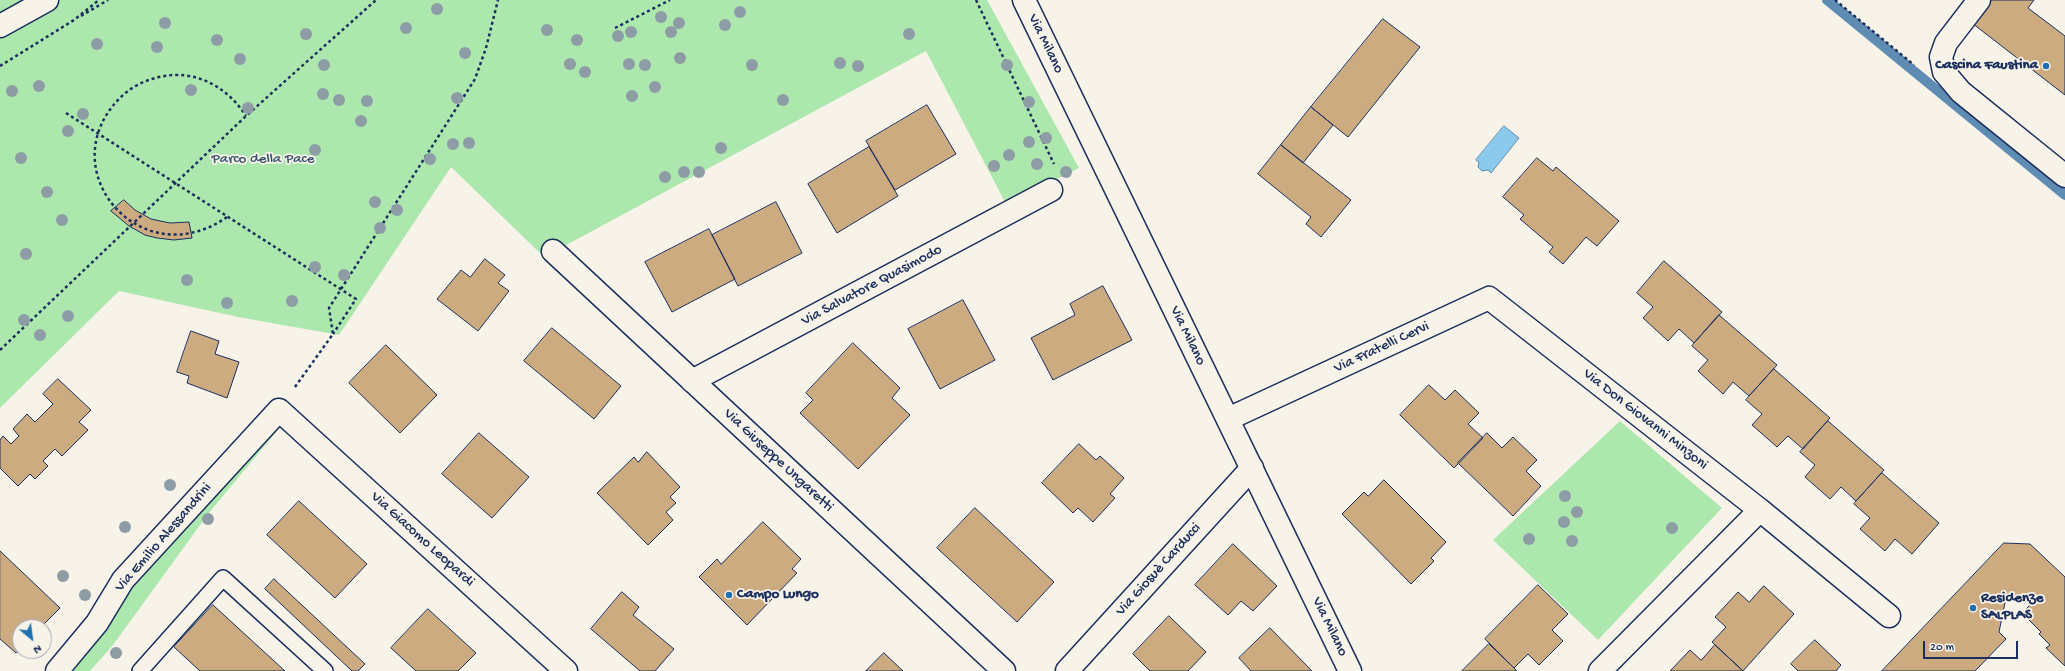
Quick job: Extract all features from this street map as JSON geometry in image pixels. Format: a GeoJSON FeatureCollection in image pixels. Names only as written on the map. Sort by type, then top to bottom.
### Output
{"type":"FeatureCollection","features":[{"type":"Feature","properties":{"kind":"street"},"geometry":{"type":"LineString","coordinates":[[0,26],[47,0]]}},
{"type":"Feature","properties":{"kind":"street","name":"Via Milano"},"geometry":{"type":"LineString","coordinates":[[1024,0],[1350,671]]}},
{"type":"Feature","properties":{"kind":"street"},"geometry":{"type":"LineString","coordinates":[[1979,0],[1946,43],[1941,57],[1944,72],[1961,92],[2065,176]]}},
{"type":"Feature","properties":{"kind":"street","name":"Via Salvatore Quasimodo"},"geometry":{"type":"LineString","coordinates":[[692,381],[1054,180]]}},
{"type":"Feature","properties":{"kind":"street","name":"Via Giuseppe Ungaretti"},"geometry":{"type":"LineString","coordinates":[[553,251],[1004,671]]}},
{"type":"Feature","properties":{"kind":"street","name":"Via Fratelli Cervi"},"geometry":{"type":"LineString","coordinates":[[1228,420],[1489,298],[1530,330]]}},
{"type":"Feature","properties":{"kind":"street","name":"Via Don Giovanni Minzoni"},"geometry":{"type":"LineString","coordinates":[[1530,330],[1760,510],[1889,616]]}},
{"type":"Feature","properties":{"kind":"street","name":"Via Emilio Alessandrini"},"geometry":{"type":"LineString","coordinates":[[56,671],[97,623],[123,580],[279,410]]}},
{"type":"Feature","properties":{"kind":"street","name":"Via Giacomo Leopardi"},"geometry":{"type":"LineString","coordinates":[[279,410],[566,671]]}},
{"type":"Feature","properties":{"kind":"street","name":"Via Giosuè Carducci"},"geometry":{"type":"LineString","coordinates":[[1067,671],[1252,468]]}},
{"type":"Feature","properties":{"kind":"street"},"geometry":{"type":"LineString","coordinates":[[1600,671],[1760,510]]}},
{"type":"Feature","properties":{"kind":"lane"},"geometry":{"type":"LineString","coordinates":[[140,671],[223,578],[325,671]]}},
{"type":"Feature","properties":{"kind":"path"},"geometry":{"type":"LineString","coordinates":[[74,20],[99,0]]}},
{"type":"Feature","properties":{"kind":"path"},"geometry":{"type":"LineString","coordinates":[[0,66],[108,0]]}},
{"type":"Feature","properties":{"kind":"path"},"geometry":{"type":"LineString","coordinates":[[0,350],[246,116],[376,0]]}},
{"type":"Feature","properties":{"kind":"path"},"geometry":{"type":"LineString","coordinates":[[333,334],[329,308],[475,79],[488,42],[498,0]]}},
{"type":"Feature","properties":{"kind":"path"},"geometry":{"type":"LineString","coordinates":[[615,28],[670,0]]}},
{"type":"Feature","properties":{"kind":"path"},"geometry":{"type":"LineString","coordinates":[[976,0],[1054,180]]}},
{"type":"Feature","properties":{"kind":"path"},"geometry":{"type":"LineString","coordinates":[[1835,0],[1915,66],[1944,72]]}},
{"type":"Feature","properties":{"kind":"path"},"geometry":{"type":"LineString","coordinates":[[227,217],[204,230],[179,235],[153,232],[133,224],[114,206],[99,180],[96,154],[99,134],[107,113],[130,89],[150,79],[172,75],[189,76],[215,85],[233,99],[246,116]]}},
{"type":"Feature","properties":{"kind":"path"},"geometry":{"type":"LineString","coordinates":[[66,113],[356,299],[279,410]]}},
{"type":"Feature","properties":{"kind":"green space","name":"Parco della Pace"},"geometry":{"type":"Polygon","coordinates":[[[0,0],[987,0],[1079,168],[1006,204],[926,51],[544,257],[451,167],[339,335],[238,317],[119,291],[0,408],[0,0]]]}},
{"type":"Feature","properties":{"kind":"green space"},"geometry":{"type":"Polygon","coordinates":[[[1620,421],[1722,508],[1598,640],[1493,540],[1620,421]]]}},
{"type":"Feature","properties":{"kind":"green space"},"geometry":{"type":"Polygon","coordinates":[[[272,427],[277,431],[208,514],[113,645],[90,671],[63,671],[133,584],[272,427]]]}},
{"type":"Feature","properties":{"kind":"water"},"geometry":{"type":"Polygon","coordinates":[[[1504,126],[1519,138],[1491,173],[1488,170],[1482,171],[1478,167],[1479,162],[1476,160],[1504,126]]]}},
{"type":"Feature","properties":{"kind":"building","name":"Cascina Faustina"},"geometry":{"type":"Polygon","coordinates":[[[1983,0],[2034,0],[2028,8],[2065,36],[2065,95],[1968,20],[1983,0]]]}},
{"type":"Feature","properties":{"kind":"building"},"geometry":{"type":"Polygon","coordinates":[[[1383,19],[1420,47],[1348,137],[1311,107],[1383,19]]]}},
{"type":"Feature","properties":{"kind":"building"},"geometry":{"type":"Polygon","coordinates":[[[927,105],[956,154],[895,190],[866,141],[927,105]]]}},
{"type":"Feature","properties":{"kind":"building"},"geometry":{"type":"Polygon","coordinates":[[[1311,107],[1333,125],[1303,163],[1281,145],[1311,107]]]}},
{"type":"Feature","properties":{"kind":"building"},"geometry":{"type":"Polygon","coordinates":[[[1281,145],[1351,200],[1321,237],[1306,224],[1311,217],[1258,174],[1281,145]]]}},
{"type":"Feature","properties":{"kind":"building"},"geometry":{"type":"Polygon","coordinates":[[[869,147],[898,196],[837,233],[808,184],[869,147]]]}},
{"type":"Feature","properties":{"kind":"building"},"geometry":{"type":"Polygon","coordinates":[[[1537,158],[1553,171],[1556,167],[1619,221],[1597,246],[1586,237],[1563,264],[1549,252],[1553,247],[1520,219],[1524,215],[1503,197],[1537,158]]]}},
{"type":"Feature","properties":{"kind":"building"},"geometry":{"type":"Polygon","coordinates":[[[124,200],[135,210],[151,219],[170,223],[189,222],[192,238],[174,240],[145,235],[129,226],[111,211],[124,200]]]}},
{"type":"Feature","properties":{"kind":"building"},"geometry":{"type":"Polygon","coordinates":[[[776,202],[802,253],[738,286],[712,235],[776,202]]]}},
{"type":"Feature","properties":{"kind":"building"},"geometry":{"type":"Polygon","coordinates":[[[709,229],[735,279],[672,312],[645,262],[709,229]]]}},
{"type":"Feature","properties":{"kind":"building"},"geometry":{"type":"Polygon","coordinates":[[[485,259],[505,275],[498,283],[509,291],[478,331],[437,299],[461,270],[470,277],[485,259]]]}},
{"type":"Feature","properties":{"kind":"building"},"geometry":{"type":"Polygon","coordinates":[[[1664,261],[1722,312],[1694,343],[1679,329],[1668,341],[1643,318],[1653,307],[1637,293],[1664,261]]]}},
{"type":"Feature","properties":{"kind":"building"},"geometry":{"type":"Polygon","coordinates":[[[1103,286],[1132,340],[1053,380],[1031,338],[1075,315],[1070,304],[1103,286]]]}},
{"type":"Feature","properties":{"kind":"building"},"geometry":{"type":"Polygon","coordinates":[[[963,300],[995,360],[940,389],[908,329],[963,300]]]}},
{"type":"Feature","properties":{"kind":"building"},"geometry":{"type":"Polygon","coordinates":[[[1719,315],[1777,365],[1749,396],[1733,382],[1723,394],[1698,371],[1708,360],[1692,346],[1719,315]]]}},
{"type":"Feature","properties":{"kind":"building"},"geometry":{"type":"Polygon","coordinates":[[[552,328],[621,386],[594,419],[524,361],[552,328]]]}},
{"type":"Feature","properties":{"kind":"building"},"geometry":{"type":"Polygon","coordinates":[[[191,331],[219,341],[215,354],[239,362],[227,398],[187,383],[189,376],[177,372],[191,331]]]}},
{"type":"Feature","properties":{"kind":"building"},"geometry":{"type":"Polygon","coordinates":[[[853,343],[900,388],[892,398],[910,415],[858,469],[800,413],[813,400],[806,393],[853,343]]]}},
{"type":"Feature","properties":{"kind":"building"},"geometry":{"type":"Polygon","coordinates":[[[386,345],[437,395],[400,433],[349,383],[386,345]]]}},
{"type":"Feature","properties":{"kind":"building"},"geometry":{"type":"Polygon","coordinates":[[[1774,369],[1830,418],[1803,449],[1788,436],[1777,447],[1752,425],[1762,414],[1746,400],[1774,369]]]}},
{"type":"Feature","properties":{"kind":"building"},"geometry":{"type":"Polygon","coordinates":[[[58,379],[91,410],[79,422],[88,430],[62,456],[55,449],[43,461],[48,466],[35,479],[30,474],[18,486],[0,468],[0,440],[3,436],[11,444],[19,436],[13,429],[27,414],[35,422],[53,404],[43,394],[58,379]]]}},
{"type":"Feature","properties":{"kind":"building"},"geometry":{"type":"Polygon","coordinates":[[[1429,385],[1445,400],[1455,390],[1479,413],[1468,424],[1483,438],[1454,468],[1400,415],[1429,385]]]}},
{"type":"Feature","properties":{"kind":"building"},"geometry":{"type":"Polygon","coordinates":[[[1828,421],[1884,470],[1856,501],[1841,487],[1830,499],[1805,477],[1815,465],[1800,452],[1828,421]]]}},
{"type":"Feature","properties":{"kind":"building"},"geometry":{"type":"Polygon","coordinates":[[[479,433],[529,477],[492,518],[442,474],[479,433]]]}},
{"type":"Feature","properties":{"kind":"building"},"geometry":{"type":"Polygon","coordinates":[[[1487,433],[1502,448],[1513,437],[1537,460],[1526,471],[1541,486],[1513,516],[1458,463],[1487,433]]]}},
{"type":"Feature","properties":{"kind":"building"},"geometry":{"type":"Polygon","coordinates":[[[1079,444],[1096,460],[1100,456],[1124,478],[1110,494],[1115,498],[1093,522],[1078,508],[1073,513],[1042,483],[1079,444]]]}},
{"type":"Feature","properties":{"kind":"building"},"geometry":{"type":"Polygon","coordinates":[[[647,452],[680,487],[670,497],[676,503],[666,512],[673,520],[648,545],[597,493],[634,457],[638,462],[647,452]]]}},
{"type":"Feature","properties":{"kind":"building"},"geometry":{"type":"Polygon","coordinates":[[[1882,473],[1939,523],[1912,554],[1895,539],[1885,551],[1860,529],[1870,518],[1854,504],[1882,473]]]}},
{"type":"Feature","properties":{"kind":"building"},"geometry":{"type":"Polygon","coordinates":[[[1384,480],[1446,542],[1431,558],[1434,561],[1411,584],[1342,514],[1364,492],[1368,496],[1384,480]]]}},
{"type":"Feature","properties":{"kind":"building"},"geometry":{"type":"Polygon","coordinates":[[[299,501],[367,564],[335,598],[267,535],[299,501]]]}},
{"type":"Feature","properties":{"kind":"building"},"geometry":{"type":"Polygon","coordinates":[[[975,508],[1054,582],[1017,622],[937,548],[975,508]]]}},
{"type":"Feature","properties":{"kind":"building"},"geometry":{"type":"Polygon","coordinates":[[[763,522],[801,559],[792,569],[797,573],[747,625],[699,577],[717,559],[721,564],[763,522]]]}},
{"type":"Feature","properties":{"kind":"building","name":"Residenze SALPLAS"},"geometry":{"type":"Polygon","coordinates":[[[2004,543],[2030,544],[2065,577],[2065,666],[2046,648],[2050,645],[2039,634],[2041,632],[2022,613],[2032,603],[2025,596],[2006,598],[1999,632],[2006,639],[1975,671],[1882,671],[2004,543]]]}},
{"type":"Feature","properties":{"kind":"building"},"geometry":{"type":"Polygon","coordinates":[[[1233,544],[1277,586],[1253,611],[1241,601],[1228,615],[1195,585],[1233,544]]]}},
{"type":"Feature","properties":{"kind":"building"},"geometry":{"type":"Polygon","coordinates":[[[0,551],[60,608],[49,619],[12,619],[12,650],[0,639],[0,551]]]}},
{"type":"Feature","properties":{"kind":"building"},"geometry":{"type":"Polygon","coordinates":[[[274,579],[365,664],[358,671],[352,671],[265,589],[274,579]]]}},
{"type":"Feature","properties":{"kind":"building"},"geometry":{"type":"Polygon","coordinates":[[[1538,585],[1568,614],[1552,630],[1563,641],[1539,665],[1528,654],[1514,668],[1485,639],[1538,585]]]}},
{"type":"Feature","properties":{"kind":"building"},"geometry":{"type":"Polygon","coordinates":[[[1764,586],[1794,614],[1743,671],[1712,642],[1726,627],[1715,617],[1738,592],[1749,602],[1764,586]]]}},
{"type":"Feature","properties":{"kind":"building"},"geometry":{"type":"Polygon","coordinates":[[[622,592],[639,607],[633,615],[674,649],[655,671],[640,671],[591,629],[622,592]]]}},
{"type":"Feature","properties":{"kind":"building"},"geometry":{"type":"Polygon","coordinates":[[[213,605],[285,671],[200,671],[174,647],[213,605]]]}},
{"type":"Feature","properties":{"kind":"building"},"geometry":{"type":"Polygon","coordinates":[[[428,609],[476,653],[458,671],[416,671],[391,648],[428,609]]]}},
{"type":"Feature","properties":{"kind":"building"},"geometry":{"type":"Polygon","coordinates":[[[1169,616],[1206,652],[1188,671],[1150,671],[1133,654],[1169,616]]]}},
{"type":"Feature","properties":{"kind":"building"},"geometry":{"type":"Polygon","coordinates":[[[1270,628],[1312,671],[1251,671],[1239,658],[1270,628]]]}},
{"type":"Feature","properties":{"kind":"building"},"geometry":{"type":"Polygon","coordinates":[[[1815,640],[1841,665],[1836,671],[1798,671],[1791,664],[1815,640]]]}},
{"type":"Feature","properties":{"kind":"building"},"geometry":{"type":"Polygon","coordinates":[[[1489,644],[1514,668],[1517,671],[1462,671],[1489,644]]]}},
{"type":"Feature","properties":{"kind":"building"},"geometry":{"type":"Polygon","coordinates":[[[1715,645],[1743,671],[1670,671],[1690,650],[1701,660],[1715,645]]]}},
{"type":"Feature","properties":{"kind":"building"},"geometry":{"type":"Polygon","coordinates":[[[884,653],[903,671],[866,671],[884,653]]]}},
{"type":"Feature","properties":{"kind":"waterway"},"geometry":{"type":"LineString","coordinates":[[1827,0],[2065,195]]}},
{"type":"Feature","properties":{"kind":"place","name":"Cascina Faustina"},"geometry":{"type":"Point","coordinates":[2046,66]}},
{"type":"Feature","properties":{"kind":"place","name":"Campo Lungo"},"geometry":{"type":"Point","coordinates":[729,595]}},
{"type":"Feature","properties":{"kind":"place","name":"Residenze SALPLAS"},"geometry":{"type":"Point","coordinates":[1973,608]}}]}
